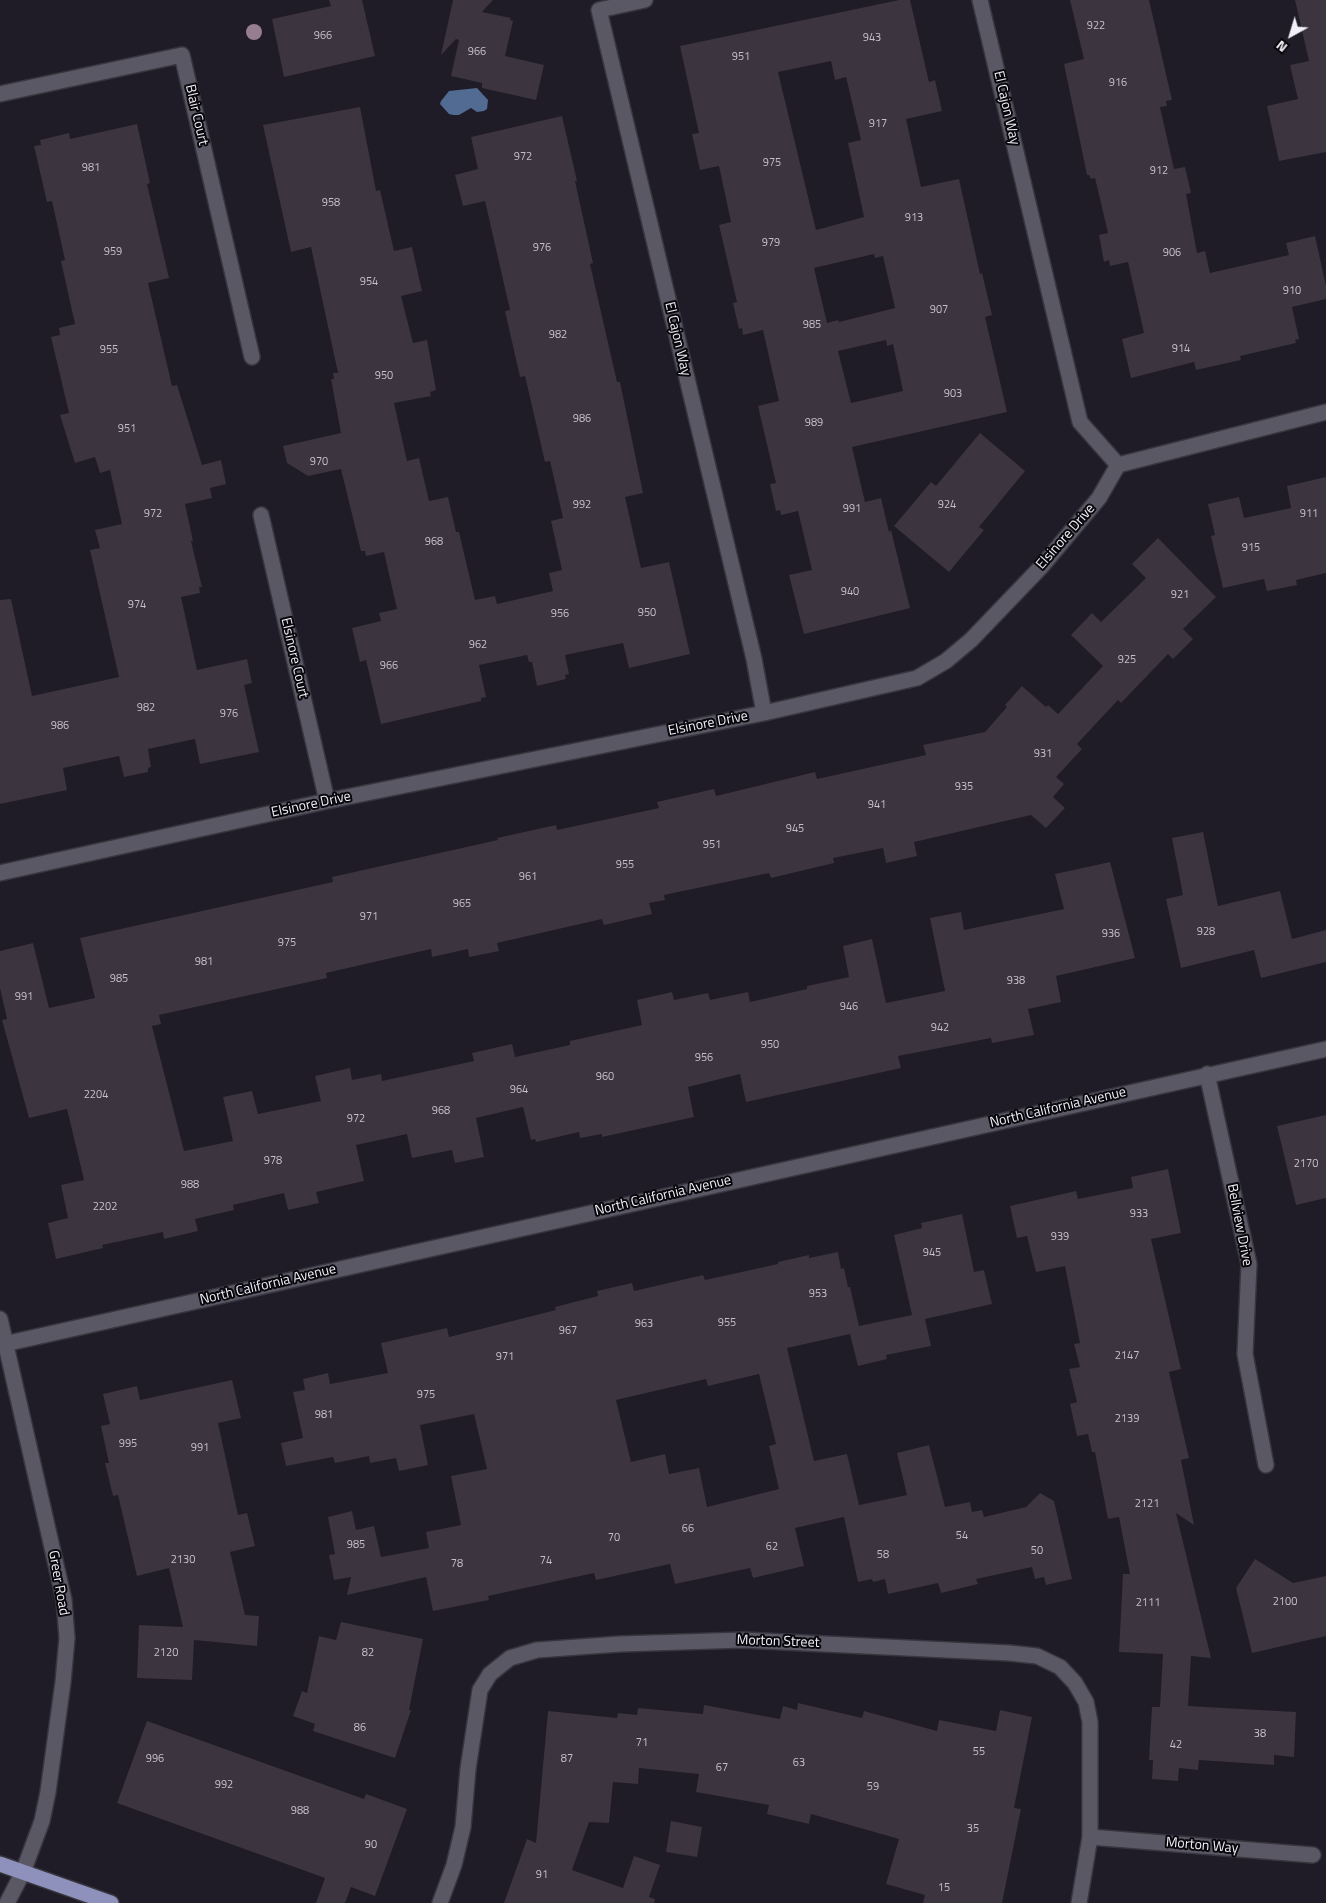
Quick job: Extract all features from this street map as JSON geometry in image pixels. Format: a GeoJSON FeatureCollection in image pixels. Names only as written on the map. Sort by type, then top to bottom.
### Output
{"type":"FeatureCollection","features":[{"type":"Feature","properties":{"kind":"main road"},"geometry":{"type":"LineString","coordinates":[[0,1864],[111,1903]]}},
{"type":"Feature","properties":{"kind":"street","name":"El Cajon Way"},"geometry":{"type":"LineString","coordinates":[[645,0],[599,10],[751,650],[764,713]]}},
{"type":"Feature","properties":{"kind":"street","name":"El Cajon Way"},"geometry":{"type":"LineString","coordinates":[[980,0],[1080,422],[1118,465]]}},
{"type":"Feature","properties":{"kind":"street","name":"Blair Court"},"geometry":{"type":"LineString","coordinates":[[0,94],[182,55],[252,357]]}},
{"type":"Feature","properties":{"kind":"street"},"geometry":{"type":"LineString","coordinates":[[1118,465],[1326,412]]}},
{"type":"Feature","properties":{"kind":"street","name":"Elsinore Drive"},"geometry":{"type":"LineString","coordinates":[[0,873],[327,801],[764,713],[917,678],[946,661],[971,640],[1042,566],[1099,498],[1118,465]]}},
{"type":"Feature","properties":{"kind":"street","name":"Elsinore Court"},"geometry":{"type":"LineString","coordinates":[[262,515],[327,801]]}},
{"type":"Feature","properties":{"kind":"street","name":"North California Avenue"},"geometry":{"type":"LineString","coordinates":[[3,1344],[1326,1049]]}},
{"type":"Feature","properties":{"kind":"street","name":"Bellview Drive"},"geometry":{"type":"LineString","coordinates":[[1207,1074],[1249,1264],[1245,1354],[1266,1465]]}},
{"type":"Feature","properties":{"kind":"street","name":"Greer Road"},"geometry":{"type":"LineString","coordinates":[[0,1319],[3,1344],[64,1600],[67,1638],[48,1792],[42,1821],[23,1872],[7,1903]]}},
{"type":"Feature","properties":{"kind":"street","name":"Morton Street"},"geometry":{"type":"LineString","coordinates":[[440,1903],[454,1864],[463,1827],[468,1768],[480,1690],[490,1674],[510,1658],[536,1650],[620,1644],[743,1640],[1009,1652],[1037,1656],[1060,1667],[1075,1683],[1086,1702],[1090,1722],[1090,1837],[1079,1903]]}},
{"type":"Feature","properties":{"kind":"street","name":"Morton Way"},"geometry":{"type":"LineString","coordinates":[[1090,1837],[1314,1855]]}},
{"type":"Feature","properties":{"kind":"water"},"geometry":{"type":"Polygon","coordinates":[[[477,88],[488,100],[487,109],[484,111],[477,112],[471,108],[459,115],[453,115],[449,114],[440,104],[449,91],[477,88]]]}},
{"type":"Feature","properties":{"kind":"building"},"geometry":{"type":"Polygon","coordinates":[[[329,0],[362,0],[375,56],[284,77],[272,19],[331,6],[329,0]]]}},
{"type":"Feature","properties":{"kind":"building"},"geometry":{"type":"Polygon","coordinates":[[[453,0],[493,0],[482,12],[511,18],[510,20],[513,21],[505,56],[544,65],[536,100],[482,88],[482,83],[451,76],[459,40],[456,39],[441,55],[453,0]]]}},
{"type":"Feature","properties":{"kind":"building"},"geometry":{"type":"Polygon","coordinates":[[[899,0],[910,0],[929,82],[935,80],[942,111],[906,119],[921,187],[959,179],[980,274],[982,273],[992,315],[985,317],[1007,412],[852,447],[865,502],[881,498],[889,532],[891,530],[910,608],[804,634],[789,575],[812,570],[798,511],[781,515],[780,510],[776,511],[770,484],[776,483],[758,406],[779,401],[763,330],[743,335],[742,328],[739,329],[733,303],[737,302],[719,225],[731,222],[719,166],[700,170],[692,134],[699,133],[680,46],[899,0]],[[831,61],[778,72],[816,230],[864,217],[848,143],[861,140],[846,77],[835,80],[831,61]],[[874,254],[814,268],[827,323],[838,320],[839,322],[895,308],[883,256],[875,258],[874,254]],[[886,340],[838,351],[851,403],[903,391],[893,344],[887,346],[886,340]]]}},
{"type":"Feature","properties":{"kind":"building"},"geometry":{"type":"Polygon","coordinates":[[[1070,0],[1149,0],[1172,100],[1166,101],[1167,106],[1160,107],[1174,169],[1185,167],[1191,193],[1186,194],[1197,253],[1205,251],[1210,273],[1289,255],[1286,243],[1315,236],[1326,286],[1326,299],[1292,307],[1299,339],[1295,340],[1296,343],[1240,356],[1241,360],[1196,370],[1194,362],[1131,378],[1122,339],[1144,333],[1128,262],[1110,266],[1109,260],[1104,262],[1099,235],[1108,233],[1095,178],[1091,179],[1087,175],[1064,64],[1084,59],[1070,0]]]}},
{"type":"Feature","properties":{"kind":"building"},"geometry":{"type":"Polygon","coordinates":[[[1295,0],[1326,0],[1326,152],[1279,161],[1267,106],[1298,99],[1290,65],[1309,61],[1295,0]]]}},
{"type":"Feature","properties":{"kind":"building"},"geometry":{"type":"Polygon","coordinates":[[[360,107],[376,191],[380,190],[394,251],[412,247],[422,291],[401,296],[413,343],[427,340],[436,390],[430,392],[431,396],[394,403],[407,461],[419,458],[429,501],[448,497],[456,532],[459,532],[475,600],[495,596],[497,604],[553,591],[549,573],[562,570],[551,521],[563,518],[550,461],[545,462],[525,376],[520,377],[505,311],[510,310],[485,201],[463,206],[455,175],[478,169],[471,137],[562,116],[593,263],[590,264],[617,382],[620,382],[643,493],[625,497],[641,568],[669,562],[690,654],[629,668],[623,643],[565,655],[569,674],[565,675],[566,679],[537,686],[532,662],[529,662],[527,655],[479,665],[486,697],[481,698],[481,701],[381,724],[366,660],[360,662],[352,628],[381,621],[379,613],[397,609],[384,552],[366,556],[365,551],[361,551],[341,469],[308,476],[287,463],[283,446],[341,433],[331,379],[334,379],[333,373],[338,373],[311,247],[291,252],[263,125],[360,107]]]}},
{"type":"Feature","properties":{"kind":"building"},"geometry":{"type":"Polygon","coordinates":[[[137,124],[150,183],[147,184],[169,278],[148,283],[172,386],[177,385],[202,465],[221,460],[226,484],[210,488],[212,498],[185,504],[193,541],[191,541],[202,587],[199,587],[200,593],[181,597],[197,670],[247,659],[252,683],[244,685],[259,752],[200,764],[195,739],[148,749],[151,767],[148,768],[148,772],[124,777],[119,756],[63,768],[67,790],[0,804],[0,600],[11,599],[32,696],[119,677],[90,550],[100,548],[95,530],[122,524],[110,470],[100,473],[95,457],[75,463],[60,415],[69,413],[51,337],[60,335],[59,328],[75,324],[61,261],[65,260],[52,201],[47,202],[34,146],[41,145],[40,140],[69,133],[70,139],[137,124]]]}},
{"type":"Feature","properties":{"kind":"building"},"geometry":{"type":"Polygon","coordinates":[[[980,433],[1025,471],[979,527],[984,530],[949,572],[894,526],[931,482],[936,486],[980,433]]]}},
{"type":"Feature","properties":{"kind":"building"},"geometry":{"type":"Polygon","coordinates":[[[1326,477],[1326,573],[1296,580],[1297,585],[1267,591],[1264,579],[1223,588],[1211,536],[1215,535],[1208,504],[1239,497],[1244,518],[1291,508],[1287,486],[1326,477]]]}},
{"type":"Feature","properties":{"kind":"building"},"geometry":{"type":"Polygon","coordinates":[[[1158,538],[1216,597],[1183,629],[1193,639],[1173,659],[1168,654],[1121,703],[1118,700],[1077,744],[1082,749],[1056,777],[1064,784],[1053,797],[1065,808],[1046,828],[1031,815],[914,842],[917,856],[886,863],[883,848],[833,858],[834,863],[771,878],[769,873],[664,895],[665,900],[649,903],[652,914],[604,925],[602,919],[497,943],[499,951],[469,957],[468,949],[432,957],[431,949],[326,973],[327,978],[159,1015],[161,1024],[152,1026],[184,1151],[233,1141],[223,1097],[252,1091],[258,1114],[321,1101],[315,1076],[350,1068],[352,1080],[381,1074],[382,1081],[474,1061],[472,1053],[512,1044],[515,1057],[570,1045],[570,1041],[642,1025],[637,1000],[672,992],[674,1000],[708,993],[710,1000],[748,992],[750,1002],[807,989],[807,986],[849,977],[843,946],[872,939],[886,1003],[945,991],[930,918],[961,912],[964,930],[1064,909],[1055,874],[1110,862],[1135,958],[1056,976],[1061,1002],[1028,1009],[1034,1035],[992,1043],[991,1038],[898,1056],[901,1068],[746,1102],[740,1074],[688,1087],[694,1117],[602,1137],[602,1134],[580,1138],[579,1132],[536,1142],[535,1139],[531,1140],[523,1107],[476,1118],[484,1157],[455,1163],[452,1150],[412,1158],[407,1134],[356,1145],[364,1181],[316,1192],[319,1203],[288,1210],[284,1193],[233,1205],[234,1210],[195,1219],[198,1231],[164,1239],[163,1232],[102,1245],[103,1248],[56,1259],[48,1223],[68,1218],[61,1185],[84,1180],[67,1109],[29,1118],[2,1020],[7,1019],[0,988],[0,951],[33,943],[49,1008],[95,998],[80,938],[333,882],[332,877],[498,840],[497,838],[556,825],[557,830],[659,808],[657,802],[714,789],[716,796],[815,772],[817,779],[926,755],[923,745],[985,732],[1022,686],[1046,707],[1048,705],[1058,714],[1103,666],[1071,635],[1092,613],[1101,622],[1146,578],[1132,564],[1158,538]]]}},
{"type":"Feature","properties":{"kind":"building"},"geometry":{"type":"Polygon","coordinates":[[[1203,832],[1218,906],[1280,891],[1292,939],[1326,930],[1326,962],[1261,978],[1254,950],[1181,968],[1166,899],[1183,895],[1172,838],[1203,832]]]}},
{"type":"Feature","properties":{"kind":"building"},"geometry":{"type":"Polygon","coordinates":[[[1326,1115],[1326,1198],[1296,1205],[1277,1126],[1326,1115]]]}},
{"type":"Feature","properties":{"kind":"building"},"geometry":{"type":"Polygon","coordinates":[[[1168,1169],[1181,1233],[1151,1239],[1181,1369],[1169,1372],[1189,1458],[1181,1460],[1194,1525],[1176,1513],[1211,1658],[1191,1656],[1188,1706],[1296,1712],[1294,1757],[1274,1755],[1274,1765],[1199,1760],[1198,1770],[1179,1768],[1178,1781],[1152,1779],[1153,1760],[1149,1760],[1152,1707],[1160,1707],[1163,1654],[1119,1652],[1123,1574],[1130,1574],[1119,1517],[1108,1519],[1095,1452],[1092,1452],[1088,1434],[1077,1436],[1070,1404],[1077,1402],[1069,1369],[1080,1367],[1074,1344],[1080,1343],[1065,1266],[1036,1272],[1027,1236],[1017,1238],[1010,1206],[1076,1191],[1078,1199],[1133,1188],[1131,1177],[1168,1169]]]}},
{"type":"Feature","properties":{"kind":"building"},"geometry":{"type":"Polygon","coordinates":[[[962,1214],[974,1272],[984,1270],[992,1304],[925,1319],[931,1346],[886,1355],[887,1359],[858,1366],[850,1334],[787,1348],[814,1461],[847,1454],[859,1505],[907,1495],[897,1453],[929,1445],[945,1507],[970,1502],[972,1512],[982,1510],[984,1517],[1026,1507],[1040,1493],[1054,1501],[1072,1579],[1046,1585],[1044,1577],[1035,1579],[1032,1567],[976,1579],[978,1584],[941,1593],[938,1583],[888,1594],[885,1579],[873,1582],[872,1579],[858,1582],[844,1517],[795,1528],[804,1566],[753,1578],[750,1568],[675,1584],[670,1564],[596,1580],[594,1573],[488,1596],[489,1600],[433,1611],[426,1577],[347,1595],[351,1577],[334,1580],[329,1555],[335,1554],[328,1517],[352,1511],[356,1530],[374,1526],[381,1557],[429,1548],[426,1532],[461,1525],[451,1476],[487,1469],[474,1414],[420,1425],[428,1465],[399,1471],[396,1458],[370,1463],[369,1456],[335,1463],[333,1457],[286,1466],[281,1443],[303,1438],[293,1392],[305,1390],[303,1379],[328,1373],[330,1384],[388,1373],[381,1343],[447,1328],[449,1337],[556,1310],[555,1307],[598,1296],[597,1291],[632,1283],[634,1291],[703,1275],[705,1280],[778,1264],[778,1262],[809,1255],[809,1258],[838,1252],[841,1269],[844,1268],[848,1287],[850,1287],[859,1326],[912,1315],[894,1235],[922,1228],[921,1223],[962,1214]],[[759,1374],[708,1386],[706,1379],[616,1400],[631,1462],[665,1454],[669,1474],[699,1468],[707,1507],[779,1489],[769,1446],[776,1444],[759,1374]]]}},
{"type":"Feature","properties":{"kind":"building"},"geometry":{"type":"Polygon","coordinates":[[[232,1380],[241,1418],[218,1423],[238,1515],[247,1513],[255,1546],[230,1552],[245,1615],[259,1616],[257,1646],[194,1640],[192,1680],[137,1678],[139,1625],[183,1627],[169,1568],[137,1576],[118,1495],[113,1496],[105,1463],[109,1463],[101,1426],[110,1424],[103,1394],[137,1386],[140,1400],[232,1380]]]}},
{"type":"Feature","properties":{"kind":"building"},"geometry":{"type":"Polygon","coordinates":[[[1255,1559],[1293,1583],[1326,1576],[1326,1636],[1252,1653],[1236,1588],[1255,1559]]]}},
{"type":"Feature","properties":{"kind":"building"},"geometry":{"type":"Polygon","coordinates":[[[341,1622],[423,1639],[409,1710],[411,1710],[395,1758],[313,1731],[315,1724],[293,1716],[302,1691],[307,1693],[319,1636],[336,1640],[341,1622]]]}},
{"type":"Feature","properties":{"kind":"building"},"geometry":{"type":"Polygon","coordinates":[[[798,1703],[862,1718],[864,1711],[937,1731],[939,1720],[996,1731],[1000,1710],[1032,1717],[1014,1808],[1021,1809],[1002,1903],[923,1903],[925,1895],[886,1884],[899,1839],[811,1814],[809,1824],[767,1814],[769,1805],[696,1792],[699,1774],[639,1768],[638,1784],[613,1782],[609,1823],[589,1822],[572,1870],[623,1888],[634,1856],[660,1865],[649,1897],[655,1899],[654,1903],[504,1903],[527,1839],[536,1843],[548,1711],[617,1718],[618,1713],[637,1715],[638,1708],[703,1714],[704,1705],[780,1719],[783,1706],[797,1710],[798,1703]]]}},
{"type":"Feature","properties":{"kind":"building"},"geometry":{"type":"Polygon","coordinates":[[[147,1721],[364,1799],[366,1794],[407,1809],[375,1896],[351,1887],[345,1903],[316,1903],[325,1878],[117,1803],[147,1721]]]}},
{"type":"Feature","properties":{"kind":"building"},"geometry":{"type":"Polygon","coordinates":[[[671,1821],[702,1827],[697,1857],[666,1852],[671,1821]]]}}]}
